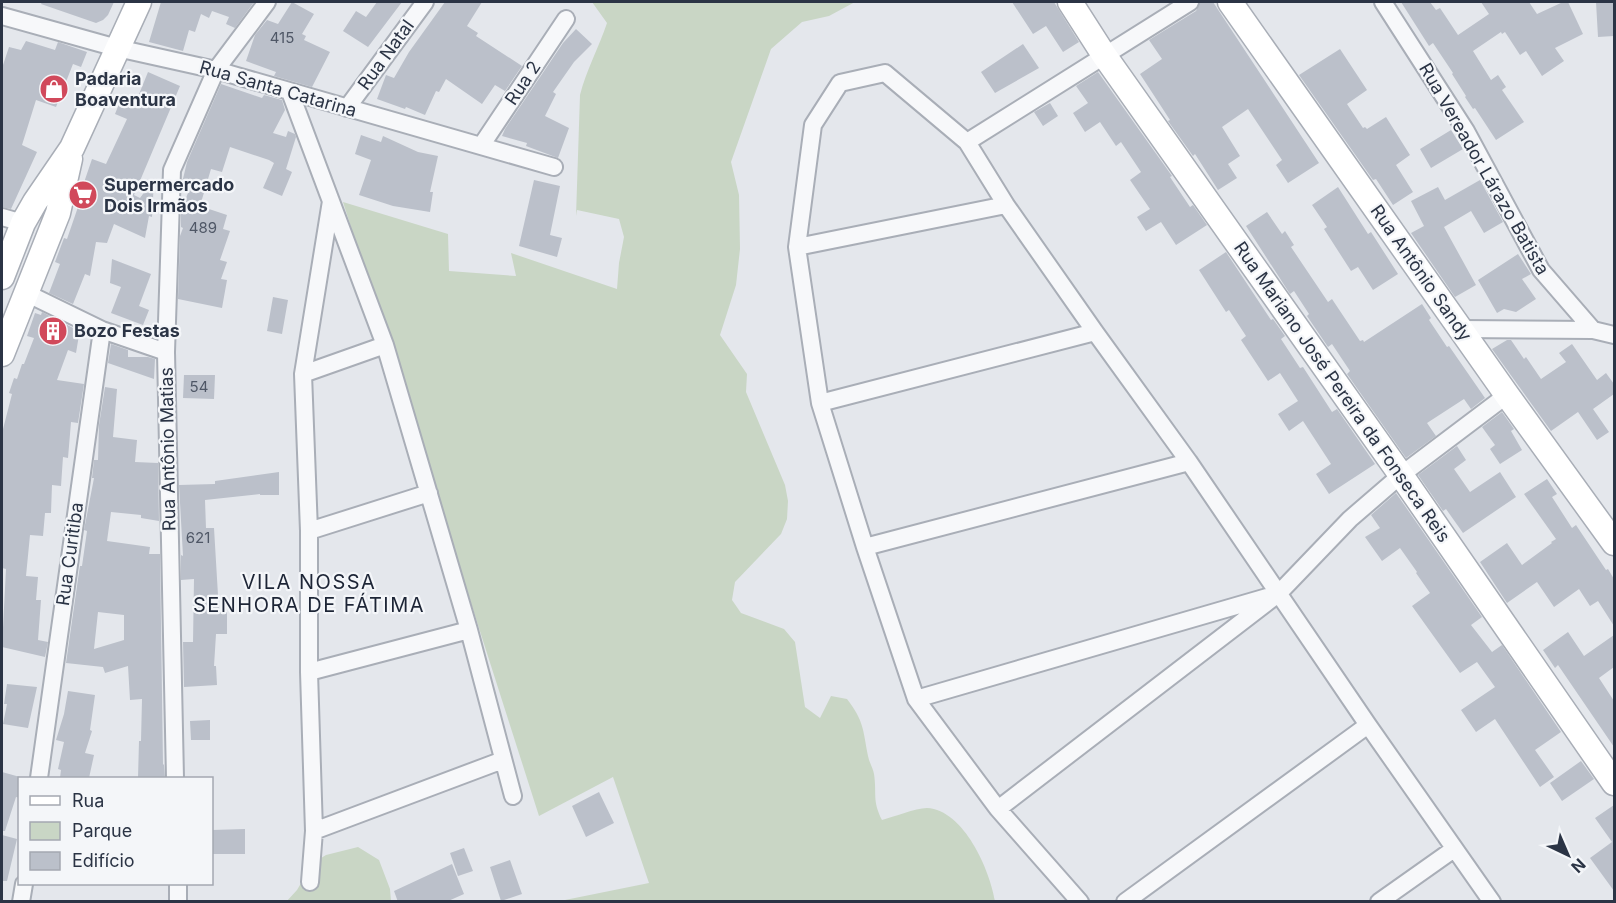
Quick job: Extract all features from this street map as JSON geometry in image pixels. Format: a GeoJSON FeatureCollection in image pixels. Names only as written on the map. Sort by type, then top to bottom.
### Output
{"type":"FeatureCollection","features":[{"type":"Feature","properties":{"kind":"street"},"geometry":{"type":"LineString","coordinates":[[2,277],[12,220],[35,202],[72,148],[138,2]]}},
{"type":"Feature","properties":{"kind":"street","name":"Rua Antônio Matias"},"geometry":{"type":"LineString","coordinates":[[175,777],[166,352],[172,170],[216,70],[267,2]]}},
{"type":"Feature","properties":{"kind":"street","name":"Rua Natal"},"geometry":{"type":"LineString","coordinates":[[347,108],[425,2]]}},
{"type":"Feature","properties":{"kind":"street","name":"Rua Mariano José Pereira da Fonseca Reis"},"geometry":{"type":"LineString","coordinates":[[1070,2],[1104,56],[1401,475],[1614,783]]}},
{"type":"Feature","properties":{"kind":"street"},"geometry":{"type":"LineString","coordinates":[[967,142],[1190,2]]}},
{"type":"Feature","properties":{"kind":"street","name":"Rua Antônio Sandy"},"geometry":{"type":"LineString","coordinates":[[1230,2],[1614,543]]}},
{"type":"Feature","properties":{"kind":"street","name":"Rua Vereador Lárazo Batista"},"geometry":{"type":"LineString","coordinates":[[1383,2],[1466,131],[1541,270],[1593,330]]}},
{"type":"Feature","properties":{"kind":"street","name":"Rua Santa Catarina"},"geometry":{"type":"LineString","coordinates":[[2,16],[117,48],[216,70],[554,167]]}},
{"type":"Feature","properties":{"kind":"street","name":"Rua 2"},"geometry":{"type":"LineString","coordinates":[[481,146],[566,19]]}},
{"type":"Feature","properties":{"kind":"street"},"geometry":{"type":"LineString","coordinates":[[1080,902],[999,808],[916,699],[820,404],[797,247],[813,125],[840,83],[885,74],[967,142],[1006,205],[1190,462],[1278,594],[1492,902]]}},
{"type":"Feature","properties":{"kind":"street"},"geometry":{"type":"LineString","coordinates":[[290,92],[385,345],[470,630],[513,796]]}},
{"type":"Feature","properties":{"kind":"street"},"geometry":{"type":"LineString","coordinates":[[2,354],[58,213],[72,148]]}},
{"type":"Feature","properties":{"kind":"street"},"geometry":{"type":"LineString","coordinates":[[310,882],[314,831],[309,672],[309,531],[303,374],[331,200]]}},
{"type":"Feature","properties":{"kind":"street"},"geometry":{"type":"LineString","coordinates":[[797,247],[1006,205]]}},
{"type":"Feature","properties":{"kind":"street"},"geometry":{"type":"LineString","coordinates":[[26,293],[102,330],[166,352]]}},
{"type":"Feature","properties":{"kind":"street"},"geometry":{"type":"LineString","coordinates":[[1461,329],[1593,330],[1614,335]]}},
{"type":"Feature","properties":{"kind":"street","name":"Rua Curitiba"},"geometry":{"type":"LineString","coordinates":[[39,777],[102,330]]}},
{"type":"Feature","properties":{"kind":"street"},"geometry":{"type":"LineString","coordinates":[[820,404],[1095,332]]}},
{"type":"Feature","properties":{"kind":"street"},"geometry":{"type":"LineString","coordinates":[[303,374],[385,345]]}},
{"type":"Feature","properties":{"kind":"street"},"geometry":{"type":"LineString","coordinates":[[999,808],[1278,594],[1350,519],[1401,475],[1507,395]]}},
{"type":"Feature","properties":{"kind":"street"},"geometry":{"type":"LineString","coordinates":[[865,547],[1190,462]]}},
{"type":"Feature","properties":{"kind":"street"},"geometry":{"type":"LineString","coordinates":[[309,531],[429,493]]}},
{"type":"Feature","properties":{"kind":"street"},"geometry":{"type":"LineString","coordinates":[[916,699],[1278,594]]}},
{"type":"Feature","properties":{"kind":"street"},"geometry":{"type":"LineString","coordinates":[[309,672],[470,630]]}},
{"type":"Feature","properties":{"kind":"street"},"geometry":{"type":"LineString","coordinates":[[1125,902],[1368,725]]}},
{"type":"Feature","properties":{"kind":"street"},"geometry":{"type":"LineString","coordinates":[[314,831],[503,760]]}},
{"type":"Feature","properties":{"kind":"street"},"geometry":{"type":"LineString","coordinates":[[1379,902],[1454,849]]}},
{"type":"Feature","properties":{"kind":"street"},"geometry":{"type":"LineString","coordinates":[[21,902],[24,885]]}},
{"type":"Feature","properties":{"kind":"street"},"geometry":{"type":"LineString","coordinates":[[178,885],[178,902]]}},
{"type":"Feature","properties":{"kind":"green space"},"geometry":{"type":"Polygon","coordinates":[[[592,2],[855,2],[829,16],[802,22],[771,49],[731,162],[739,195],[740,249],[736,285],[720,335],[747,374],[746,392],[785,485],[788,501],[787,519],[781,534],[735,582],[732,600],[741,613],[784,629],[795,642],[805,707],[820,718],[831,696],[847,699],[853,707],[862,726],[874,774],[877,807],[882,820],[922,808],[940,811],[953,819],[981,858],[995,901],[560,901],[649,883],[613,777],[539,816],[343,202],[448,234],[449,271],[516,276],[511,253],[617,289],[624,237],[619,219],[577,210],[576,216],[580,95],[607,23],[592,2]]]}},
{"type":"Feature","properties":{"kind":"green space"},"geometry":{"type":"Polygon","coordinates":[[[358,847],[379,860],[390,889],[391,901],[286,902],[297,890],[313,863],[326,855],[358,847]]]}},
{"type":"Feature","properties":{"kind":"building"},"geometry":{"type":"Polygon","coordinates":[[[42,2],[114,2],[108,15],[96,23],[41,4],[42,2]]]}},
{"type":"Feature","properties":{"kind":"building"},"geometry":{"type":"Polygon","coordinates":[[[161,2],[254,2],[235,28],[226,24],[229,17],[212,11],[209,18],[201,14],[195,32],[189,30],[183,51],[149,42],[161,2]]]}},
{"type":"Feature","properties":{"kind":"building"},"geometry":{"type":"Polygon","coordinates":[[[292,2],[314,14],[302,34],[306,36],[304,40],[330,52],[312,87],[274,76],[276,72],[246,61],[255,35],[267,20],[278,24],[292,2]]]}},
{"type":"Feature","properties":{"kind":"building"},"geometry":{"type":"Polygon","coordinates":[[[377,2],[402,2],[368,47],[343,31],[356,11],[366,17],[377,2]]]}},
{"type":"Feature","properties":{"kind":"building"},"geometry":{"type":"Polygon","coordinates":[[[445,2],[482,2],[467,26],[478,33],[476,36],[522,66],[505,91],[495,85],[482,104],[446,79],[439,92],[436,91],[425,115],[377,99],[386,75],[394,78],[409,52],[445,2]]]}},
{"type":"Feature","properties":{"kind":"building"},"geometry":{"type":"Polygon","coordinates":[[[1012,2],[1054,2],[1079,42],[1063,52],[1046,26],[1033,34],[1012,2]]]}},
{"type":"Feature","properties":{"kind":"building"},"geometry":{"type":"Polygon","coordinates":[[[1200,2],[1213,2],[1319,163],[1288,183],[1276,165],[1282,160],[1248,109],[1222,127],[1240,156],[1228,164],[1237,178],[1218,190],[1195,154],[1193,156],[1168,121],[1170,120],[1140,74],[1162,59],[1149,40],[1196,11],[1200,2]]]}},
{"type":"Feature","properties":{"kind":"building"},"geometry":{"type":"Polygon","coordinates":[[[1401,2],[1430,2],[1436,10],[1440,8],[1458,35],[1489,14],[1481,2],[1529,2],[1537,14],[1563,2],[1568,2],[1583,34],[1555,48],[1564,61],[1542,76],[1526,51],[1520,55],[1505,32],[1502,34],[1501,32],[1473,51],[1491,80],[1498,75],[1506,87],[1502,90],[1524,122],[1496,140],[1465,97],[1453,73],[1433,43],[1429,46],[1401,2]]]}},
{"type":"Feature","properties":{"kind":"building"},"geometry":{"type":"Polygon","coordinates":[[[1596,2],[1614,2],[1614,36],[1598,37],[1596,2]]]}},
{"type":"Feature","properties":{"kind":"building"},"geometry":{"type":"Polygon","coordinates":[[[576,29],[592,44],[574,62],[553,92],[556,94],[545,116],[569,128],[558,158],[526,146],[527,143],[502,136],[563,43],[576,29]]]}},
{"type":"Feature","properties":{"kind":"building"},"geometry":{"type":"Polygon","coordinates":[[[26,41],[55,50],[58,42],[87,52],[81,67],[73,64],[56,107],[36,100],[22,145],[37,152],[11,209],[2,207],[2,68],[9,47],[21,50],[26,41]]]}},
{"type":"Feature","properties":{"kind":"building"},"geometry":{"type":"Polygon","coordinates":[[[1023,44],[1039,68],[995,93],[981,72],[1023,44]]]}},
{"type":"Feature","properties":{"kind":"building"},"geometry":{"type":"Polygon","coordinates":[[[1340,49],[1367,90],[1347,104],[1363,128],[1367,129],[1386,117],[1410,155],[1396,165],[1413,192],[1393,205],[1299,75],[1340,49]]]}},
{"type":"Feature","properties":{"kind":"building"},"geometry":{"type":"Polygon","coordinates":[[[148,72],[180,86],[134,195],[140,198],[154,179],[152,217],[149,216],[145,238],[114,224],[107,243],[96,242],[90,276],[85,274],[73,304],[49,293],[60,264],[55,262],[64,238],[67,239],[92,159],[106,164],[127,119],[115,114],[121,99],[135,104],[148,72]]]}},
{"type":"Feature","properties":{"kind":"building"},"geometry":{"type":"Polygon","coordinates":[[[1098,72],[1172,176],[1170,177],[1190,207],[1193,205],[1207,225],[1176,245],[1161,222],[1146,231],[1137,217],[1150,209],[1130,180],[1141,172],[1121,142],[1116,146],[1100,122],[1085,132],[1073,113],[1088,103],[1076,86],[1098,72]]]}},
{"type":"Feature","properties":{"kind":"building"},"geometry":{"type":"Polygon","coordinates":[[[221,84],[262,98],[264,95],[282,100],[285,110],[273,133],[286,137],[288,131],[296,137],[286,169],[292,172],[282,196],[263,188],[274,163],[269,160],[230,147],[222,172],[211,169],[200,206],[227,215],[223,229],[230,231],[220,260],[227,262],[221,279],[227,280],[222,308],[178,299],[180,236],[183,228],[181,227],[181,212],[189,190],[182,188],[182,183],[187,162],[221,84]]]}},
{"type":"Feature","properties":{"kind":"building"},"geometry":{"type":"Polygon","coordinates":[[[1050,103],[1058,116],[1043,126],[1034,112],[1050,103]]]}},
{"type":"Feature","properties":{"kind":"building"},"geometry":{"type":"Polygon","coordinates":[[[1451,130],[1463,149],[1431,168],[1420,149],[1451,130]]]}},
{"type":"Feature","properties":{"kind":"building"},"geometry":{"type":"Polygon","coordinates":[[[361,135],[381,142],[383,136],[418,152],[438,156],[430,192],[433,192],[430,212],[393,206],[359,195],[371,160],[355,154],[361,135]]]}},
{"type":"Feature","properties":{"kind":"building"},"geometry":{"type":"Polygon","coordinates":[[[534,180],[560,186],[550,235],[562,238],[557,257],[519,246],[534,180]]]}},
{"type":"Feature","properties":{"kind":"building"},"geometry":{"type":"Polygon","coordinates":[[[1480,180],[1503,222],[1484,233],[1471,211],[1444,227],[1476,285],[1455,297],[1411,233],[1424,226],[1411,201],[1438,187],[1445,200],[1480,180]]]}},
{"type":"Feature","properties":{"kind":"building"},"geometry":{"type":"Polygon","coordinates":[[[1338,187],[1368,234],[1371,232],[1398,274],[1373,290],[1358,267],[1351,271],[1324,229],[1327,227],[1312,205],[1338,187]]]}},
{"type":"Feature","properties":{"kind":"building"},"geometry":{"type":"Polygon","coordinates":[[[1267,212],[1282,234],[1285,231],[1294,245],[1291,247],[1328,302],[1332,299],[1360,341],[1364,342],[1422,304],[1431,318],[1429,320],[1447,347],[1449,346],[1485,398],[1471,409],[1464,399],[1427,423],[1436,436],[1406,458],[1347,374],[1350,371],[1332,344],[1328,347],[1307,316],[1309,314],[1294,291],[1290,294],[1246,226],[1267,212]]]}},
{"type":"Feature","properties":{"kind":"building"},"geometry":{"type":"Polygon","coordinates":[[[1226,252],[1271,320],[1273,319],[1285,336],[1281,339],[1300,368],[1303,367],[1332,412],[1337,409],[1375,464],[1329,494],[1316,474],[1331,464],[1303,421],[1289,431],[1278,414],[1298,401],[1280,373],[1268,381],[1241,340],[1246,336],[1229,310],[1226,312],[1199,270],[1226,252]]]}},
{"type":"Feature","properties":{"kind":"building"},"geometry":{"type":"Polygon","coordinates":[[[1518,254],[1531,274],[1522,279],[1536,299],[1516,312],[1504,309],[1497,313],[1478,280],[1518,254]]]}},
{"type":"Feature","properties":{"kind":"building"},"geometry":{"type":"Polygon","coordinates":[[[112,259],[151,274],[139,306],[149,310],[143,325],[111,313],[121,287],[110,283],[112,259]]]}},
{"type":"Feature","properties":{"kind":"building"},"geometry":{"type":"Polygon","coordinates":[[[273,297],[288,300],[282,334],[267,331],[273,297]]]}},
{"type":"Feature","properties":{"kind":"building"},"geometry":{"type":"Polygon","coordinates":[[[42,312],[77,330],[79,335],[76,353],[68,350],[57,380],[84,384],[78,423],[71,422],[68,458],[63,457],[61,486],[52,485],[51,513],[45,513],[43,536],[30,535],[26,576],[38,577],[36,600],[41,600],[38,640],[48,642],[45,657],[2,647],[6,569],[2,568],[2,433],[14,378],[17,379],[34,338],[27,336],[35,313],[41,315],[42,312]]]}},
{"type":"Feature","properties":{"kind":"building"},"geometry":{"type":"Polygon","coordinates":[[[1511,340],[1524,359],[1526,357],[1541,379],[1566,362],[1559,353],[1572,344],[1597,380],[1606,373],[1614,384],[1614,394],[1593,409],[1609,432],[1597,440],[1578,412],[1551,431],[1492,349],[1511,340]]]}},
{"type":"Feature","properties":{"kind":"building"},"geometry":{"type":"Polygon","coordinates":[[[111,344],[128,350],[128,357],[155,359],[154,379],[108,363],[111,344]]]}},
{"type":"Feature","properties":{"kind":"building"},"geometry":{"type":"Polygon","coordinates":[[[184,375],[215,375],[214,399],[183,398],[184,375]]]}},
{"type":"Feature","properties":{"kind":"building"},"geometry":{"type":"Polygon","coordinates":[[[105,387],[117,389],[113,437],[137,440],[135,462],[158,463],[159,521],[141,518],[141,515],[111,512],[107,541],[150,547],[149,554],[160,554],[165,777],[138,777],[142,699],[130,700],[128,666],[105,673],[103,667],[66,663],[87,531],[84,530],[94,478],[92,478],[94,460],[98,460],[99,425],[105,387]],[[98,612],[94,649],[124,640],[124,615],[98,612]]]}},
{"type":"Feature","properties":{"kind":"building"},"geometry":{"type":"Polygon","coordinates":[[[1502,412],[1514,429],[1511,431],[1522,450],[1500,464],[1490,449],[1495,445],[1482,427],[1502,412]]]}},
{"type":"Feature","properties":{"kind":"building"},"geometry":{"type":"Polygon","coordinates":[[[1457,446],[1466,460],[1454,469],[1470,492],[1500,472],[1516,497],[1463,533],[1446,509],[1443,511],[1418,475],[1457,446]]]}},
{"type":"Feature","properties":{"kind":"building"},"geometry":{"type":"Polygon","coordinates":[[[279,472],[279,495],[260,494],[205,500],[206,528],[214,528],[219,612],[227,612],[227,634],[216,634],[214,666],[216,666],[217,685],[184,687],[183,642],[193,642],[194,579],[181,580],[181,555],[183,556],[179,485],[215,484],[215,481],[279,472]]]}},
{"type":"Feature","properties":{"kind":"building"},"geometry":{"type":"Polygon","coordinates":[[[1547,479],[1557,494],[1552,497],[1572,528],[1576,525],[1614,579],[1614,626],[1598,601],[1590,606],[1579,589],[1554,607],[1537,582],[1507,603],[1480,562],[1507,543],[1522,565],[1556,539],[1524,494],[1547,479]]]}},
{"type":"Feature","properties":{"kind":"building"},"geometry":{"type":"Polygon","coordinates":[[[1396,493],[1482,617],[1471,625],[1492,652],[1502,645],[1561,732],[1535,750],[1554,777],[1540,787],[1495,719],[1476,732],[1461,710],[1495,687],[1477,662],[1460,673],[1412,606],[1430,593],[1417,572],[1400,548],[1382,561],[1365,537],[1380,528],[1371,515],[1396,493]]]}},
{"type":"Feature","properties":{"kind":"building"},"geometry":{"type":"Polygon","coordinates":[[[1568,632],[1584,656],[1614,635],[1614,667],[1599,678],[1614,701],[1614,747],[1558,665],[1555,668],[1543,650],[1568,632]]]}},
{"type":"Feature","properties":{"kind":"building"},"geometry":{"type":"Polygon","coordinates":[[[7,684],[37,687],[28,728],[3,724],[7,704],[4,704],[7,684]]]}},
{"type":"Feature","properties":{"kind":"building"},"geometry":{"type":"Polygon","coordinates":[[[68,691],[95,695],[90,730],[92,731],[85,753],[94,755],[89,777],[60,777],[61,770],[58,769],[64,742],[56,740],[68,691]]]}},
{"type":"Feature","properties":{"kind":"building"},"geometry":{"type":"Polygon","coordinates":[[[210,720],[210,740],[191,740],[190,721],[210,720]]]}},
{"type":"Feature","properties":{"kind":"building"},"geometry":{"type":"Polygon","coordinates":[[[1581,761],[1594,779],[1562,801],[1550,783],[1581,761]]]}},
{"type":"Feature","properties":{"kind":"building"},"geometry":{"type":"Polygon","coordinates":[[[2,772],[20,777],[18,777],[18,798],[16,797],[5,831],[2,831],[2,772]]]}},
{"type":"Feature","properties":{"kind":"building"},"geometry":{"type":"Polygon","coordinates":[[[599,792],[614,823],[586,837],[572,806],[599,792]]]}},
{"type":"Feature","properties":{"kind":"building"},"geometry":{"type":"Polygon","coordinates":[[[1614,805],[1614,891],[1590,858],[1612,842],[1595,818],[1614,805]]]}},
{"type":"Feature","properties":{"kind":"building"},"geometry":{"type":"Polygon","coordinates":[[[245,829],[245,854],[213,854],[213,830],[245,829]]]}},
{"type":"Feature","properties":{"kind":"building"},"geometry":{"type":"Polygon","coordinates":[[[2,835],[17,839],[7,881],[2,881],[2,835]]]}},
{"type":"Feature","properties":{"kind":"building"},"geometry":{"type":"Polygon","coordinates":[[[464,848],[473,871],[458,876],[450,853],[464,848]]]}},
{"type":"Feature","properties":{"kind":"building"},"geometry":{"type":"Polygon","coordinates":[[[510,860],[522,894],[501,901],[490,867],[510,860]]]}},
{"type":"Feature","properties":{"kind":"building"},"geometry":{"type":"Polygon","coordinates":[[[452,864],[464,894],[446,902],[398,902],[394,891],[452,864]]]}},
{"type":"Feature","properties":{"kind":"place","name":"Padaria Boaventura"},"geometry":{"type":"Point","coordinates":[54,89]}},
{"type":"Feature","properties":{"kind":"place","name":"Supermercado Dois Irmãos"},"geometry":{"type":"Point","coordinates":[83,195]}},
{"type":"Feature","properties":{"kind":"place","name":"Bozo Festas"},"geometry":{"type":"Point","coordinates":[53,331]}},
{"type":"Feature","properties":{"kind":"district","name":"VILA NOSSA SENHORA DE FÁTIMA"},"geometry":{"type":"Point","coordinates":[309,594]}}]}
